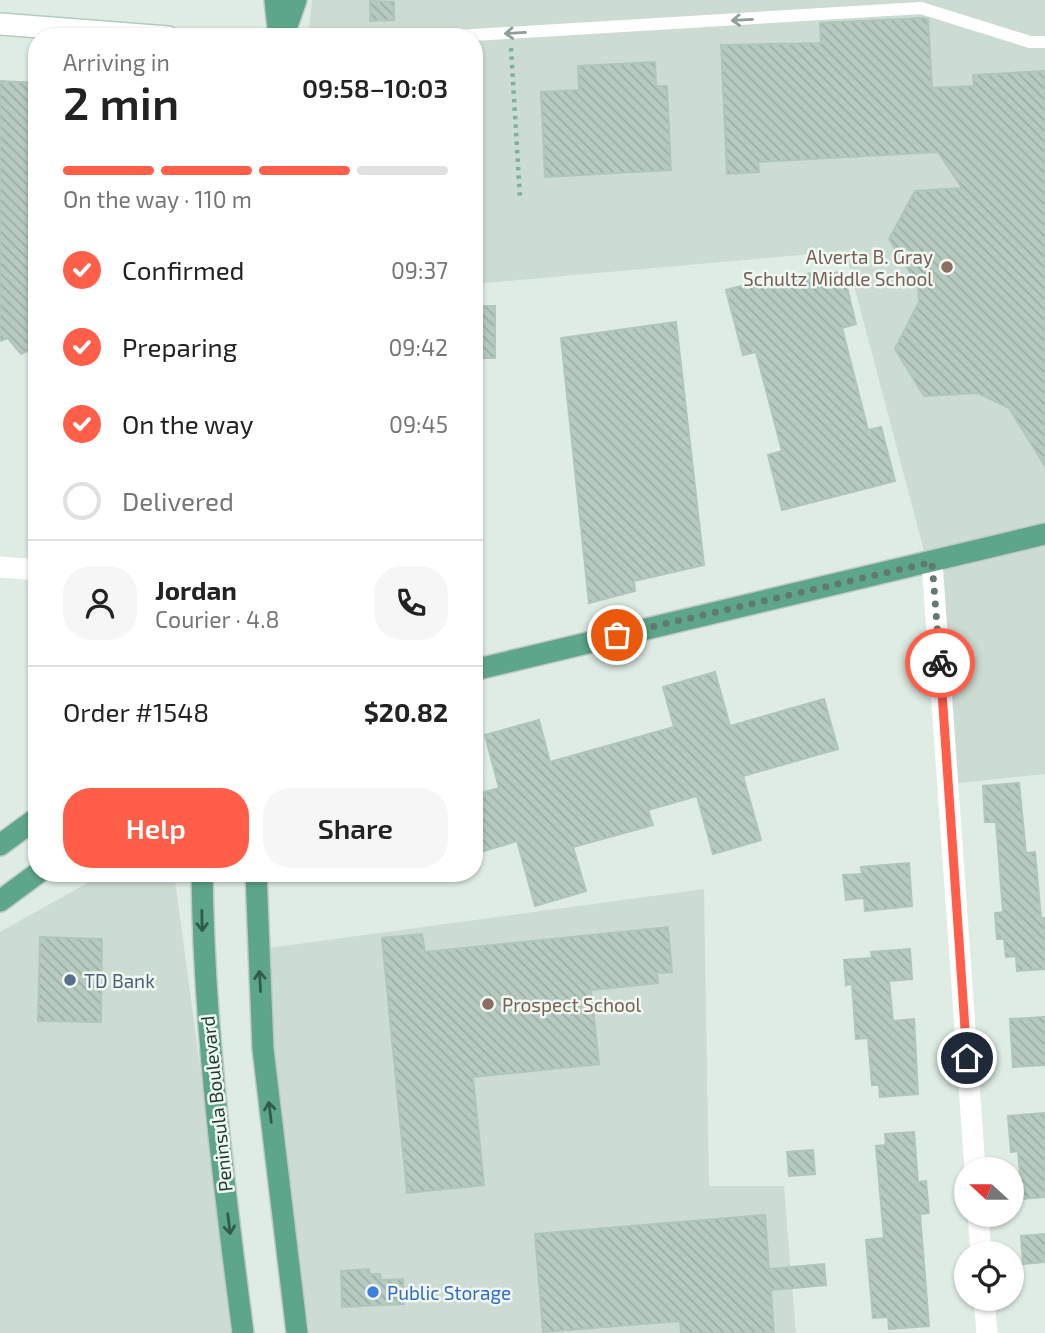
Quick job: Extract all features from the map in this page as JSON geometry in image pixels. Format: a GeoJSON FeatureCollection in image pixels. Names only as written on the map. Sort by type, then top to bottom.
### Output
{"type":"FeatureCollection","features":[{"type":"Feature","properties":{"kind":"main road"},"geometry":{"type":"LineString","coordinates":[[275,0],[280,28]]}},
{"type":"Feature","properties":{"kind":"main road"},"geometry":{"type":"LineString","coordinates":[[285,28],[296,0]]}},
{"type":"Feature","properties":{"kind":"main road"},"geometry":{"type":"LineString","coordinates":[[483,668],[1045,534]]}},
{"type":"Feature","properties":{"kind":"main road"},"geometry":{"type":"LineString","coordinates":[[0,845],[28,825]]}},
{"type":"Feature","properties":{"kind":"main road"},"geometry":{"type":"LineString","coordinates":[[0,901],[28,880]]}},
{"type":"Feature","properties":{"kind":"main road","name":"Peninsula Boulevard"},"geometry":{"type":"LineString","coordinates":[[202,882],[203,968],[215,1117],[243,1333]]}},
{"type":"Feature","properties":{"kind":"main road"},"geometry":{"type":"LineString","coordinates":[[256,882],[263,1049],[297,1333]]}},
{"type":"Feature","properties":{"kind":"street"},"geometry":{"type":"LineString","coordinates":[[0,24],[52,28]]}},
{"type":"Feature","properties":{"kind":"street"},"geometry":{"type":"LineString","coordinates":[[932,562],[974,1157]]}},
{"type":"Feature","properties":{"kind":"street"},"geometry":{"type":"LineString","coordinates":[[0,567],[28,569]]}},
{"type":"Feature","properties":{"kind":"street"},"geometry":{"type":"LineString","coordinates":[[985,1311],[987,1333]]}},
{"type":"Feature","properties":{"kind":"lane"},"geometry":{"type":"LineString","coordinates":[[483,35],[810,17],[921,8],[1030,42],[1045,42]]}},
{"type":"Feature","properties":{"kind":"path"},"geometry":{"type":"LineString","coordinates":[[510,33],[520,198]]}},
{"type":"Feature","properties":{"kind":"shaded area","name":"Alverta B. Gray Schultz Middle School"},"geometry":{"type":"Polygon","coordinates":[[[312,0],[1045,0],[1045,774],[940,785],[924,551],[845,251],[483,283],[483,28],[309,28],[312,0]]]}},
{"type":"Feature","properties":{"kind":"shaded area"},"geometry":{"type":"Polygon","coordinates":[[[89,882],[175,882],[236,1333],[0,1333],[0,932],[89,882]]]}},
{"type":"Feature","properties":{"kind":"shaded area","name":"Prospect School"},"geometry":{"type":"Polygon","coordinates":[[[704,889],[709,1186],[784,1186],[796,1333],[306,1333],[271,1060],[268,948],[704,889]]]}},
{"type":"Feature","properties":{"kind":"building"},"geometry":{"type":"Polygon","coordinates":[[[370,1],[394,2],[394,20],[370,21],[370,1]]]}},
{"type":"Feature","properties":{"kind":"building"},"geometry":{"type":"Polygon","coordinates":[[[928,19],[932,88],[974,86],[973,75],[1045,71],[1045,466],[1009,408],[978,393],[924,396],[895,349],[919,302],[918,285],[889,239],[915,191],[962,188],[938,152],[758,162],[759,172],[727,174],[721,45],[821,43],[820,23],[928,19]]]}},
{"type":"Feature","properties":{"kind":"building"},"geometry":{"type":"Polygon","coordinates":[[[655,62],[656,86],[667,86],[671,170],[545,177],[541,92],[579,90],[578,66],[655,62]]]}},
{"type":"Feature","properties":{"kind":"building"},"geometry":{"type":"Polygon","coordinates":[[[0,81],[28,83],[28,350],[21,354],[8,338],[0,341],[0,81]]]}},
{"type":"Feature","properties":{"kind":"building"},"geometry":{"type":"Polygon","coordinates":[[[843,271],[856,324],[842,328],[868,430],[881,427],[895,481],[782,510],[768,455],[782,451],[756,352],[743,355],[726,290],[757,282],[758,287],[814,272],[815,278],[843,271]]]}},
{"type":"Feature","properties":{"kind":"building"},"geometry":{"type":"Polygon","coordinates":[[[483,306],[495,306],[495,358],[483,358],[483,306]]]}},
{"type":"Feature","properties":{"kind":"building"},"geometry":{"type":"Polygon","coordinates":[[[676,322],[704,565],[634,581],[635,591],[589,603],[561,338],[676,322]]]}},
{"type":"Feature","properties":{"kind":"building"},"geometry":{"type":"Polygon","coordinates":[[[715,672],[730,726],[824,699],[838,749],[743,776],[761,840],[713,854],[697,796],[648,810],[653,825],[573,847],[586,891],[535,906],[517,841],[483,851],[483,792],[499,788],[485,735],[539,720],[550,762],[674,727],[663,687],[715,672]]]}},
{"type":"Feature","properties":{"kind":"building"},"geometry":{"type":"Polygon","coordinates":[[[1019,783],[1026,853],[1035,852],[1041,918],[1045,918],[1045,969],[1017,971],[1016,956],[1006,957],[1004,939],[997,939],[995,913],[1003,912],[996,822],[985,822],[983,786],[1019,783]]]}},
{"type":"Feature","properties":{"kind":"building"},"geometry":{"type":"Polygon","coordinates":[[[909,863],[912,906],[865,911],[864,898],[846,900],[843,875],[862,874],[861,867],[909,863]]]}},
{"type":"Feature","properties":{"kind":"building"},"geometry":{"type":"Polygon","coordinates":[[[668,927],[672,972],[657,973],[658,983],[591,990],[599,1064],[473,1077],[484,1185],[407,1193],[382,938],[422,934],[425,952],[668,927]]]}},
{"type":"Feature","properties":{"kind":"building","name":"TD Bank"},"geometry":{"type":"Polygon","coordinates":[[[40,937],[102,939],[101,1022],[38,1021],[40,937]]]}},
{"type":"Feature","properties":{"kind":"building"},"geometry":{"type":"Polygon","coordinates":[[[910,949],[912,979],[889,981],[893,1021],[914,1019],[918,1094],[880,1097],[879,1085],[872,1085],[868,1038],[856,1039],[852,984],[846,985],[844,960],[872,958],[871,952],[910,949]]]}},
{"type":"Feature","properties":{"kind":"building"},"geometry":{"type":"Polygon","coordinates":[[[1045,1017],[1045,1065],[1013,1067],[1010,1019],[1045,1017]]]}},
{"type":"Feature","properties":{"kind":"building"},"geometry":{"type":"Polygon","coordinates":[[[1045,1113],[1045,1197],[1024,1199],[1024,1157],[1018,1157],[1018,1151],[1011,1152],[1008,1116],[1045,1113]]]}},
{"type":"Feature","properties":{"kind":"building"},"geometry":{"type":"Polygon","coordinates":[[[914,1132],[918,1182],[926,1181],[929,1213],[920,1214],[929,1326],[889,1329],[888,1317],[873,1318],[866,1240],[884,1238],[876,1146],[886,1145],[885,1134],[914,1132]]]}},
{"type":"Feature","properties":{"kind":"building"},"geometry":{"type":"Polygon","coordinates":[[[813,1150],[815,1174],[789,1176],[787,1152],[813,1150]]]}},
{"type":"Feature","properties":{"kind":"building"},"geometry":{"type":"Polygon","coordinates":[[[765,1215],[769,1269],[824,1264],[826,1285],[771,1290],[774,1333],[681,1333],[680,1321],[543,1332],[535,1234],[765,1215]]]}},
{"type":"Feature","properties":{"kind":"building"},"geometry":{"type":"Polygon","coordinates":[[[1045,1234],[1045,1262],[1024,1264],[1024,1241],[1021,1241],[1021,1236],[1045,1234]]]}},
{"type":"Feature","properties":{"kind":"building","name":"Public Storage"},"geometry":{"type":"Polygon","coordinates":[[[369,1269],[370,1274],[380,1274],[381,1280],[403,1279],[404,1304],[342,1307],[341,1271],[369,1269]]]}},
{"type":"Feature","properties":{"kind":"way so far"},"geometry":{"type":"LineString","coordinates":[[617,635],[932,562],[940,663]]}},
{"type":"Feature","properties":{"kind":"place","name":"Alverta B. Gray Schultz Middle School"},"geometry":{"type":"Point","coordinates":[947,267]}},
{"type":"Feature","properties":{"kind":"place","name":"TD Bank"},"geometry":{"type":"Point","coordinates":[70,980]}},
{"type":"Feature","properties":{"kind":"place","name":"Prospect School"},"geometry":{"type":"Point","coordinates":[488,1004]}},
{"type":"Feature","properties":{"kind":"place","name":"Public Storage"},"geometry":{"type":"Point","coordinates":[373,1292]}},
{"type":"Feature","properties":{"kind":"route"},"geometry":{"type":"LineString","coordinates":[[940,663],[967,1058]]}}]}
